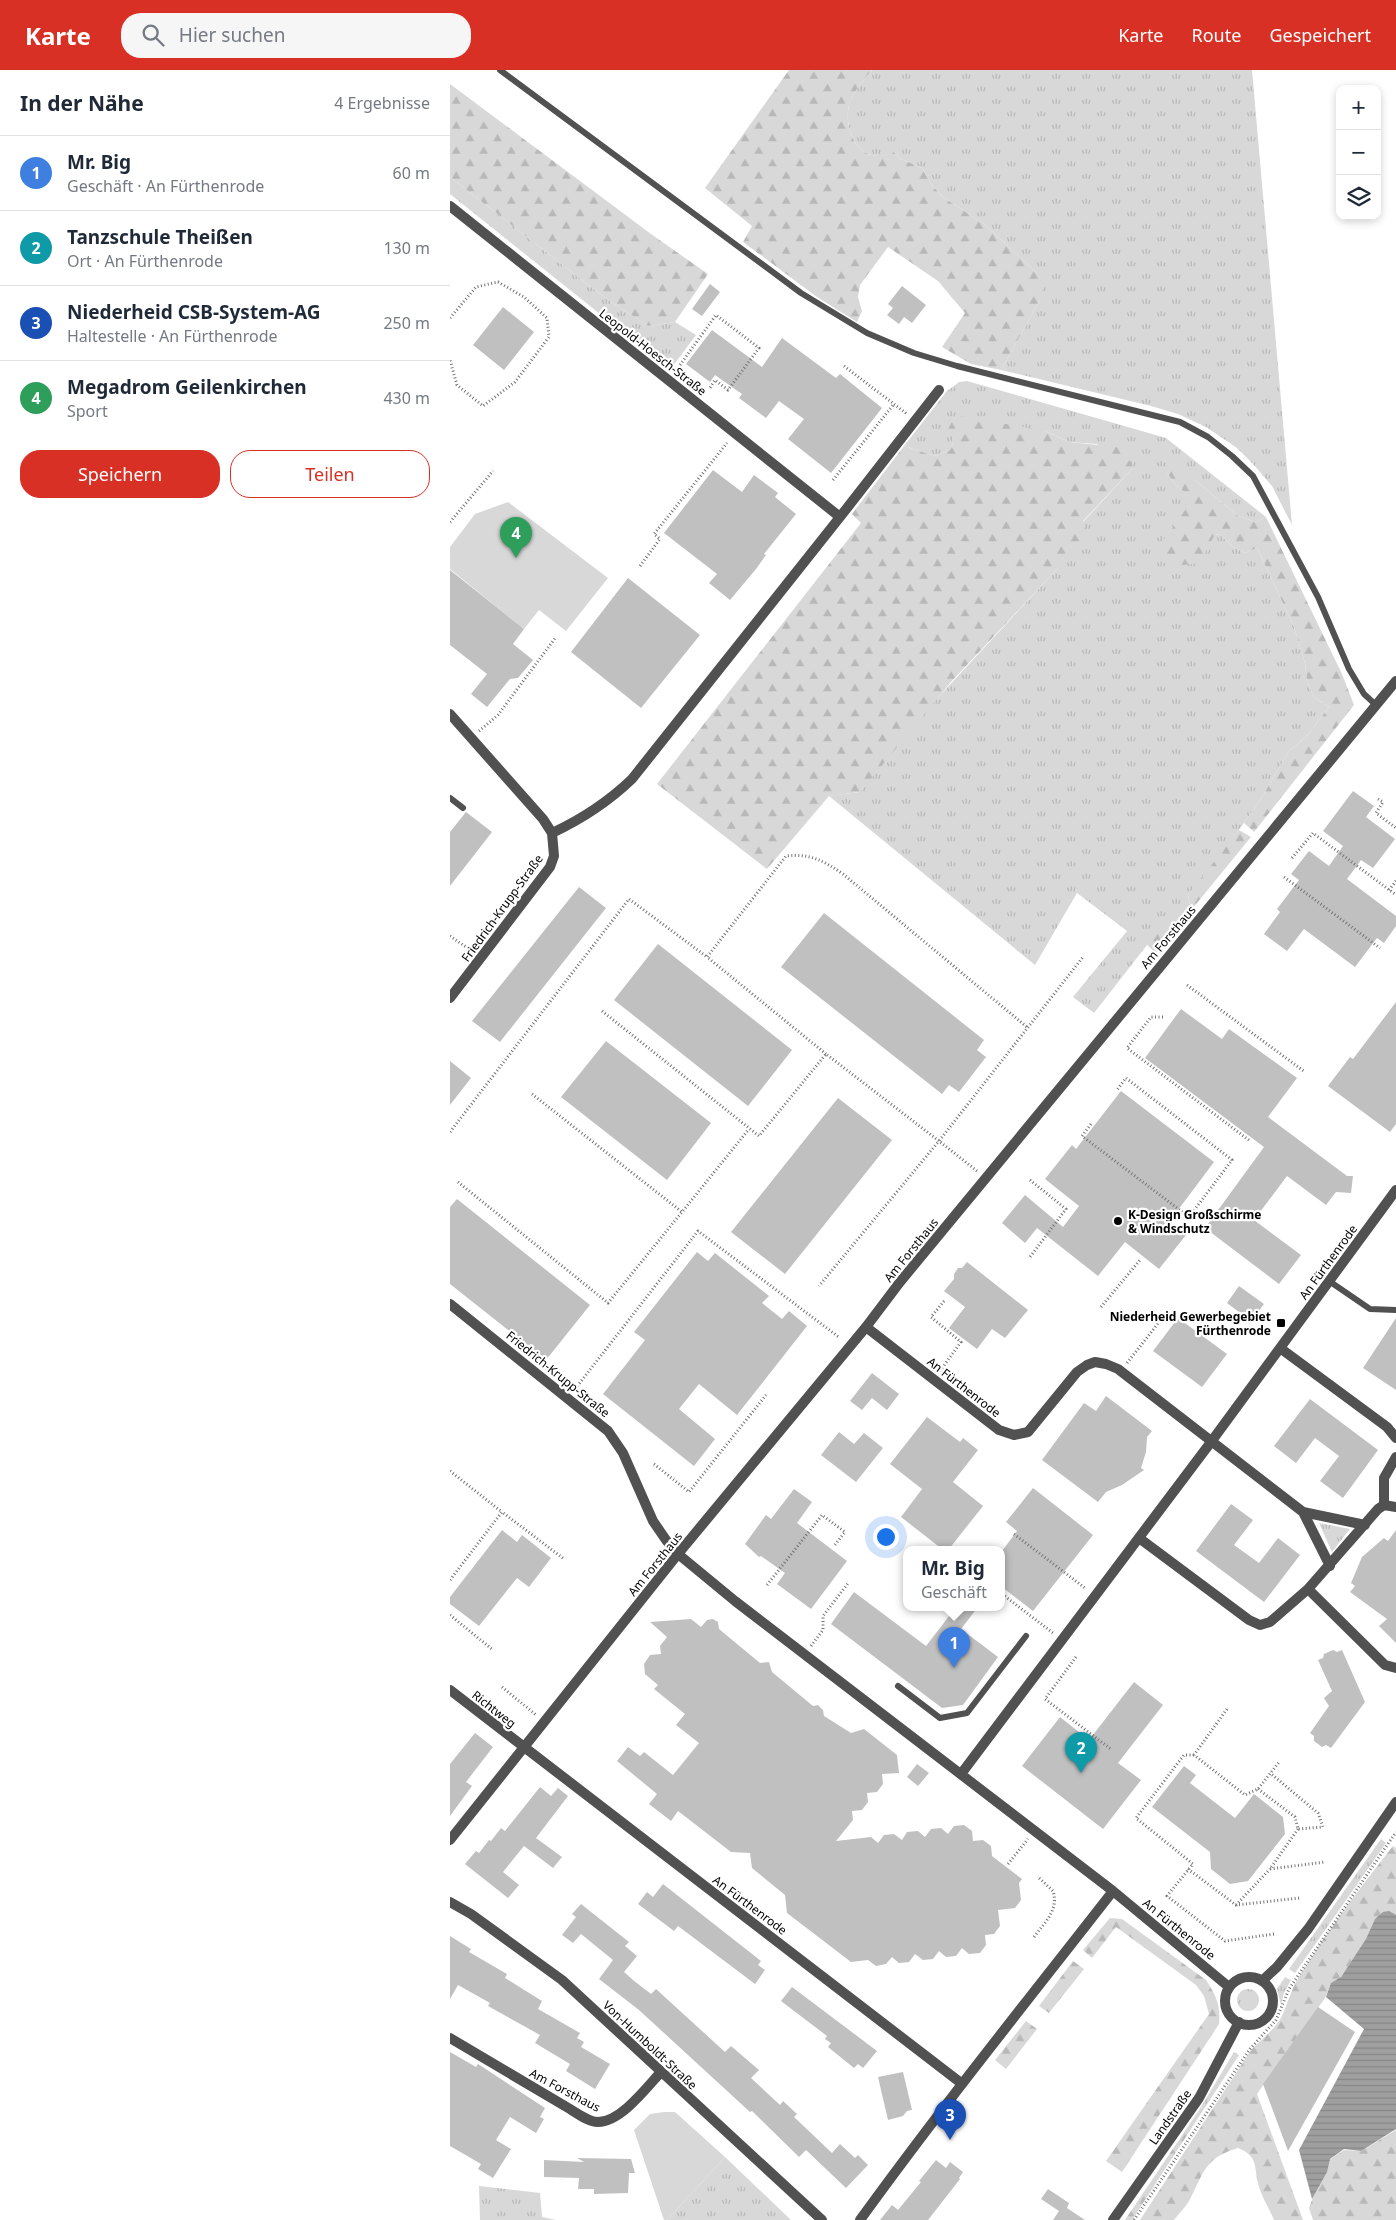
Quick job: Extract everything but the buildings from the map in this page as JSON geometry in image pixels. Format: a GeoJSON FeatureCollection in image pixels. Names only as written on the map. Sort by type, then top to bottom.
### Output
{"type":"FeatureCollection","features":[{"type":"Feature","properties":{"kind":"street","name":"Leopold-Hoesch-Straße"},"geometry":{"type":"LineString","coordinates":[[450,206],[840,517]]}},
{"type":"Feature","properties":{"kind":"street"},"geometry":{"type":"LineString","coordinates":[[450,714],[543,819],[552,833],[581,819],[612,799],[632,779],[939,390]]}},
{"type":"Feature","properties":{"kind":"street","name":"Am Forsthaus"},"geometry":{"type":"LineString","coordinates":[[450,1840],[678,1554],[851,1346],[900,1282],[1396,680]]}},
{"type":"Feature","properties":{"kind":"street","name":"Friedrich-Krupp-Straße"},"geometry":{"type":"LineString","coordinates":[[450,998],[550,867],[554,856],[552,833]]}},
{"type":"Feature","properties":{"kind":"street","name":"An Fürthenrode"},"geometry":{"type":"LineString","coordinates":[[961,1774],[1211,1442],[1396,1190]]}},
{"type":"Feature","properties":{"kind":"street","name":"Friedrich-Krupp-Straße"},"geometry":{"type":"LineString","coordinates":[[450,1304],[608,1431],[623,1453],[653,1521],[678,1554]]}},
{"type":"Feature","properties":{"kind":"street","name":"An Fürthenrode"},"geometry":{"type":"LineString","coordinates":[[866,1327],[999,1430],[1014,1434],[1028,1432],[1077,1372],[1095,1362],[1106,1364],[1121,1371],[1303,1512],[1330,1566]]}},
{"type":"Feature","properties":{"kind":"street"},"geometry":{"type":"LineString","coordinates":[[1280,1348],[1387,1427],[1396,1438]]}},
{"type":"Feature","properties":{"kind":"street"},"geometry":{"type":"LineString","coordinates":[[1384,1505],[1384,1478],[1396,1457]]}},
{"type":"Feature","properties":{"kind":"street"},"geometry":{"type":"LineString","coordinates":[[1139,1538],[1249,1620],[1260,1625],[1270,1622],[1308,1589],[1330,1566],[1378,1508],[1384,1505],[1396,1507]]}},
{"type":"Feature","properties":{"kind":"street","name":"An Fürthenrode"},"geometry":{"type":"LineString","coordinates":[[1303,1512],[1365,1524]]}},
{"type":"Feature","properties":{"kind":"street","name":"An Fürthenrode"},"geometry":{"type":"LineString","coordinates":[[678,1554],[804,1654],[1113,1891],[1229,1987]]}},
{"type":"Feature","properties":{"kind":"street"},"geometry":{"type":"LineString","coordinates":[[1308,1589],[1385,1665],[1396,1668]]}},
{"type":"Feature","properties":{"kind":"street","name":"Richtweg"},"geometry":{"type":"LineString","coordinates":[[450,1690],[523,1747]]}},
{"type":"Feature","properties":{"kind":"street","name":"An Fürthenrode"},"geometry":{"type":"LineString","coordinates":[[523,1747],[961,2083]]}},
{"type":"Feature","properties":{"kind":"street"},"geometry":{"type":"LineString","coordinates":[[1262,1981],[1277,1967],[1308,1929],[1396,1802]]}},
{"type":"Feature","properties":{"kind":"street"},"geometry":{"type":"LineString","coordinates":[[860,2220],[961,2083],[1113,1891]]}},
{"type":"Feature","properties":{"kind":"street","name":"Von-Humboldt-Straße"},"geometry":{"type":"LineString","coordinates":[[450,1902],[471,1914],[562,1980],[822,2220]]}},
{"type":"Feature","properties":{"kind":"street"},"geometry":{"type":"LineString","coordinates":[[1244,1977],[1254,1977],[1262,1981],[1269,1987],[1272,1995],[1273,2004],[1270,2013],[1256,2024],[1247,2025],[1232,2018],[1225,2003],[1229,1987],[1244,1977]]}},
{"type":"Feature","properties":{"kind":"street","name":"Landstraße"},"geometry":{"type":"LineString","coordinates":[[1113,2220],[1200,2098],[1238,2022]]}},
{"type":"Feature","properties":{"kind":"street","name":"Am Forsthaus"},"geometry":{"type":"LineString","coordinates":[[450,2038],[570,2109],[590,2120],[599,2122],[613,2118],[635,2100],[661,2072]]}},
{"type":"Feature","properties":{"kind":"lane"},"geometry":{"type":"LineString","coordinates":[[500,70],[801,293],[859,329],[896,346],[931,358],[1180,422],[1208,437],[1253,476],[1318,597],[1350,669],[1364,694],[1376,705]]}},
{"type":"Feature","properties":{"kind":"lane"},"geometry":{"type":"LineString","coordinates":[[450,798],[463,808]]}},
{"type":"Feature","properties":{"kind":"lane"},"geometry":{"type":"LineString","coordinates":[[1329,1281],[1370,1309],[1396,1310]]}},
{"type":"Feature","properties":{"kind":"lane"},"geometry":{"type":"LineString","coordinates":[[898,1686],[940,1718],[967,1713],[1026,1636]]}},
{"type":"Feature","properties":{"kind":"path"},"geometry":{"type":"LineString","coordinates":[[450,318],[476,287],[498,282],[524,297],[547,318],[549,337],[516,382],[483,406],[457,385],[450,360]]}},
{"type":"Feature","properties":{"kind":"path"},"geometry":{"type":"LineString","coordinates":[[680,365],[716,315],[759,348],[728,390],[715,380],[710,388]]}},
{"type":"Feature","properties":{"kind":"path"},"geometry":{"type":"LineString","coordinates":[[844,366],[916,421]]}},
{"type":"Feature","properties":{"kind":"path"},"geometry":{"type":"LineString","coordinates":[[833,480],[894,404]]}},
{"type":"Feature","properties":{"kind":"path"},"geometry":{"type":"LineString","coordinates":[[640,566],[660,539],[654,534],[735,433]]}},
{"type":"Feature","properties":{"kind":"path"},"geometry":{"type":"LineString","coordinates":[[450,522],[493,471]]}},
{"type":"Feature","properties":{"kind":"path"},"geometry":{"type":"LineString","coordinates":[[471,738],[498,715],[556,637]]}},
{"type":"Feature","properties":{"kind":"path"},"geometry":{"type":"LineString","coordinates":[[1378,799],[1383,802],[1376,812],[1396,828]]}},
{"type":"Feature","properties":{"kind":"path"},"geometry":{"type":"LineString","coordinates":[[1292,858],[1313,833],[1396,895]]}},
{"type":"Feature","properties":{"kind":"path"},"geometry":{"type":"LineString","coordinates":[[707,957],[786,856],[800,854],[821,858],[843,874],[1028,1028]]}},
{"type":"Feature","properties":{"kind":"path"},"geometry":{"type":"LineString","coordinates":[[1284,877],[1380,948]]}},
{"type":"Feature","properties":{"kind":"path"},"geometry":{"type":"LineString","coordinates":[[1389,890],[1396,881]]}},
{"type":"Feature","properties":{"kind":"path"},"geometry":{"type":"LineString","coordinates":[[450,1132],[629,899],[707,957],[826,1054],[986,1178]]}},
{"type":"Feature","properties":{"kind":"path"},"geometry":{"type":"LineString","coordinates":[[450,936],[481,958]]}},
{"type":"Feature","properties":{"kind":"path"},"geometry":{"type":"LineString","coordinates":[[819,1286],[939,1142],[1083,957]]}},
{"type":"Feature","properties":{"kind":"path"},"geometry":{"type":"LineString","coordinates":[[1187,985],[1305,1072]]}},
{"type":"Feature","properties":{"kind":"path"},"geometry":{"type":"LineString","coordinates":[[602,1011],[759,1136],[826,1054]]}},
{"type":"Feature","properties":{"kind":"path"},"geometry":{"type":"LineString","coordinates":[[1163,1017],[1151,1017],[1127,1048],[1250,1141]]}},
{"type":"Feature","properties":{"kind":"path"},"geometry":{"type":"LineString","coordinates":[[1091,1124],[1082,1136],[1189,1217],[1232,1160],[1126,1078],[1117,1090]]}},
{"type":"Feature","properties":{"kind":"path"},"geometry":{"type":"LineString","coordinates":[[532,1094],[682,1212]]}},
{"type":"Feature","properties":{"kind":"path"},"geometry":{"type":"LineString","coordinates":[[458,1182],[608,1303],[749,1129]]}},
{"type":"Feature","properties":{"kind":"path"},"geometry":{"type":"LineString","coordinates":[[1030,1180],[1066,1209],[1030,1257]]}},
{"type":"Feature","properties":{"kind":"path"},"geometry":{"type":"LineString","coordinates":[[568,1398],[698,1231],[851,1346]]}},
{"type":"Feature","properties":{"kind":"path"},"geometry":{"type":"LineString","coordinates":[[1101,1307],[1140,1260]]}},
{"type":"Feature","properties":{"kind":"path"},"geometry":{"type":"LineString","coordinates":[[934,1379],[961,1342],[931,1317],[945,1300]]}},
{"type":"Feature","properties":{"kind":"path"},"geometry":{"type":"LineString","coordinates":[[1121,1371],[1167,1312]]}},
{"type":"Feature","properties":{"kind":"path"},"geometry":{"type":"LineString","coordinates":[[654,1464],[689,1492],[766,1395]]}},
{"type":"Feature","properties":{"kind":"path"},"geometry":{"type":"LineString","coordinates":[[450,1471],[564,1559]]}},
{"type":"Feature","properties":{"kind":"path"},"geometry":{"type":"LineString","coordinates":[[450,1580],[502,1512]]}},
{"type":"Feature","properties":{"kind":"path"},"geometry":{"type":"LineString","coordinates":[[767,1585],[822,1515],[845,1532],[834,1546]]}},
{"type":"Feature","properties":{"kind":"path"},"geometry":{"type":"LineString","coordinates":[[1014,1534],[1095,1596]]}},
{"type":"Feature","properties":{"kind":"path"},"geometry":{"type":"LineString","coordinates":[[804,1654],[824,1630],[823,1616],[849,1582]]}},
{"type":"Feature","properties":{"kind":"path"},"geometry":{"type":"LineString","coordinates":[[1005,1596],[1062,1640]]}},
{"type":"Feature","properties":{"kind":"path"},"geometry":{"type":"LineString","coordinates":[[450,1615],[493,1650]]}},
{"type":"Feature","properties":{"kind":"path"},"geometry":{"type":"LineString","coordinates":[[1076,1656],[1045,1699],[1112,1750]]}},
{"type":"Feature","properties":{"kind":"path"},"geometry":{"type":"LineString","coordinates":[[502,1687],[544,1722]]}},
{"type":"Feature","properties":{"kind":"path"},"geometry":{"type":"LineString","coordinates":[[1194,1755],[1228,1709]]}},
{"type":"Feature","properties":{"kind":"path"},"geometry":{"type":"LineString","coordinates":[[1274,1934],[1225,1940],[1167,1896],[1193,1864],[1136,1818],[1184,1756],[1194,1755],[1245,1795],[1258,1789],[1280,1761]]}},
{"type":"Feature","properties":{"kind":"path"},"geometry":{"type":"LineString","coordinates":[[1236,1905],[1270,1869],[1298,1829],[1324,1826],[1318,1813],[1270,1773]]}},
{"type":"Feature","properties":{"kind":"path"},"geometry":{"type":"LineString","coordinates":[[1258,1789],[1295,1818],[1298,1829]]}},
{"type":"Feature","properties":{"kind":"path"},"geometry":{"type":"LineString","coordinates":[[1008,1864],[1034,1830]]}},
{"type":"Feature","properties":{"kind":"path"},"geometry":{"type":"LineString","coordinates":[[1134,2220],[1250,2049],[1276,2020],[1289,1990],[1396,1832]]}},
{"type":"Feature","properties":{"kind":"path"},"geometry":{"type":"LineString","coordinates":[[1270,1869],[1325,1862]]}},
{"type":"Feature","properties":{"kind":"path"},"geometry":{"type":"LineString","coordinates":[[1188,1869],[1236,1905],[1300,1898]]}},
{"type":"Feature","properties":{"kind":"path"},"geometry":{"type":"LineString","coordinates":[[1034,1937],[1053,1912],[1054,1903],[1053,1890],[1039,1878]]}},
{"type":"Feature","properties":{"kind":"green space"},"geometry":{"type":"Polygon","coordinates":[[[789,70],[872,70],[855,91],[849,107],[849,126],[856,144],[862,150],[879,156],[894,152],[901,159],[922,168],[931,184],[943,197],[984,224],[1036,272],[1043,287],[1040,300],[1001,370],[971,364],[942,347],[965,313],[938,281],[888,247],[860,285],[858,297],[862,311],[857,322],[817,297],[743,242],[752,226],[705,188],[789,70]]]}},
{"type":"Feature","properties":{"kind":"green space"},"geometry":{"type":"Polygon","coordinates":[[[872,70],[1252,70],[1292,525],[1272,486],[1253,464],[1237,448],[1206,427],[1178,414],[1151,406],[1001,370],[1040,300],[1036,272],[984,224],[943,197],[931,184],[922,168],[901,159],[894,152],[881,156],[870,154],[856,144],[849,126],[849,107],[855,91],[872,70]]]}},
{"type":"Feature","properties":{"kind":"green space"},"geometry":{"type":"Polygon","coordinates":[[[450,84],[651,234],[708,274],[675,322],[648,326],[604,297],[450,177],[450,84]]]}},
{"type":"Feature","properties":{"kind":"green space"},"geometry":{"type":"Polygon","coordinates":[[[450,177],[604,297],[648,326],[675,322],[696,335],[670,370],[450,194],[450,177]]]}},
{"type":"Feature","properties":{"kind":"green space"},"geometry":{"type":"Polygon","coordinates":[[[967,381],[1166,438],[1266,517],[1256,522],[1238,516],[1195,480],[1167,473],[1176,485],[1194,499],[1161,544],[1215,534],[1221,535],[1232,546],[1245,553],[1257,548],[1294,627],[1305,663],[1307,682],[1314,697],[1329,707],[1307,736],[1289,751],[1259,802],[1218,859],[1188,895],[1190,906],[1168,931],[1147,945],[1094,1013],[1073,997],[1127,931],[1077,893],[1035,965],[829,796],[860,792],[907,731],[1058,568],[1083,522],[1133,468],[1097,444],[1069,442],[1045,431],[953,434],[954,441],[950,450],[935,456],[904,446],[947,391],[959,382],[967,381]]]}},
{"type":"Feature","properties":{"kind":"green space"},"geometry":{"type":"Polygon","coordinates":[[[956,415],[1045,431],[1069,442],[1118,447],[1129,459],[1133,468],[1083,521],[1088,533],[1058,568],[951,682],[860,792],[829,796],[767,869],[657,784],[861,523],[852,514],[904,446],[935,456],[950,450],[954,439],[948,429],[956,415]]]}},
{"type":"Feature","properties":{"kind":"green space"},"geometry":{"type":"Polygon","coordinates":[[[1169,466],[1195,480],[1238,516],[1256,522],[1266,517],[1342,674],[1354,705],[1254,832],[1244,823],[1259,802],[1289,751],[1307,736],[1329,707],[1314,697],[1307,682],[1305,663],[1294,627],[1257,548],[1245,553],[1232,546],[1221,535],[1215,534],[1200,563],[1174,566],[1160,561],[1161,544],[1193,499],[1176,485],[1167,473],[1169,466]]]}},
{"type":"Feature","properties":{"kind":"green space"},"geometry":{"type":"Polygon","coordinates":[[[508,502],[608,578],[566,631],[539,610],[524,629],[450,569],[450,547],[475,514],[508,502]]]}},
{"type":"Feature","properties":{"kind":"green space"},"geometry":{"type":"Polygon","coordinates":[[[1239,830],[1251,837],[1156,953],[1147,945],[1159,932],[1168,931],[1190,906],[1188,895],[1239,830]]]}},
{"type":"Feature","properties":{"kind":"green space"},"geometry":{"type":"Polygon","coordinates":[[[1319,1523],[1350,1529],[1332,1552],[1319,1523]]]}},
{"type":"Feature","properties":{"kind":"green space"},"geometry":{"type":"Polygon","coordinates":[[[1381,1839],[1386,1843],[1295,1973],[1289,1969],[1381,1839]]]}},
{"type":"Feature","properties":{"kind":"green space"},"geometry":{"type":"Polygon","coordinates":[[[1393,1846],[1396,1848],[1396,1917],[1366,1940],[1340,1978],[1331,1984],[1325,1998],[1257,2094],[1303,2220],[1274,2220],[1259,2188],[1252,2158],[1249,2154],[1238,2148],[1218,2157],[1206,2168],[1187,2204],[1174,2220],[1140,2220],[1251,2050],[1279,2021],[1296,1982],[1321,1943],[1393,1846]]]}},
{"type":"Feature","properties":{"kind":"green space"},"geometry":{"type":"Polygon","coordinates":[[[1110,1918],[1122,1919],[1206,1980],[1215,1996],[1219,2012],[1219,2024],[1122,2172],[1106,2161],[1209,2014],[1204,1996],[1196,1985],[1116,1927],[1092,1958],[1083,1950],[1110,1918]]]}},
{"type":"Feature","properties":{"kind":"green space"},"geometry":{"type":"Polygon","coordinates":[[[1073,1961],[1084,1969],[1049,2013],[1039,2006],[1073,1961]]]}},
{"type":"Feature","properties":{"kind":"green space"},"geometry":{"type":"Polygon","coordinates":[[[1285,1977],[1291,1980],[1284,1993],[1281,2005],[1277,1989],[1285,1977]]]}},
{"type":"Feature","properties":{"kind":"green space"},"geometry":{"type":"Polygon","coordinates":[[[1248,1989],[1256,1992],[1259,2000],[1256,2008],[1248,2011],[1240,2008],[1237,2000],[1240,1992],[1248,1989]]]}},
{"type":"Feature","properties":{"kind":"green space"},"geometry":{"type":"Polygon","coordinates":[[[1026,2021],[1037,2029],[1006,2069],[995,2060],[1026,2021]]]}},
{"type":"Feature","properties":{"kind":"green space"},"geometry":{"type":"Polygon","coordinates":[[[1234,2052],[1239,2055],[1204,2109],[1201,2107],[1234,2052]]]}},
{"type":"Feature","properties":{"kind":"green space"},"geometry":{"type":"Polygon","coordinates":[[[1201,2107],[1204,2109],[1132,2220],[1125,2220],[1201,2107]]]}},
{"type":"Feature","properties":{"kind":"green space"},"geometry":{"type":"Polygon","coordinates":[[[675,2112],[725,2157],[667,2220],[664,2220],[634,2130],[650,2114],[675,2112]]]}},
{"type":"Feature","properties":{"kind":"green space"},"geometry":{"type":"Polygon","coordinates":[[[1396,2130],[1396,2220],[1313,2220],[1309,2208],[1329,2160],[1344,2150],[1361,2151],[1396,2130]]]}},
{"type":"Feature","properties":{"kind":"green space"},"geometry":{"type":"Polygon","coordinates":[[[725,2157],[791,2220],[667,2220],[725,2157]]]}},
{"type":"Feature","properties":{"kind":"green space"},"geometry":{"type":"Polygon","coordinates":[[[479,2186],[540,2193],[542,2217],[556,2220],[480,2220],[479,2186]]]}},
{"type":"Feature","properties":{"kind":"shaded area"},"geometry":{"type":"Polygon","coordinates":[[[1389,1911],[1396,1915],[1396,2129],[1361,2151],[1344,2149],[1330,2159],[1327,2172],[1312,2199],[1299,2150],[1364,2029],[1326,1997],[1331,1983],[1341,1977],[1366,1939],[1375,1919],[1383,1912],[1389,1911]]]}},
{"type":"Feature","properties":{"kind":"place","name":"Megadrom Geilenkirchen"},"geometry":{"type":"Point","coordinates":[516,558]}},
{"type":"Feature","properties":{"kind":"place","name":"K-Design Großschirme & Windschutz"},"geometry":{"type":"Point","coordinates":[1118,1221]}},
{"type":"Feature","properties":{"kind":"place","name":"Niederheid Gewerbegebiet Fürthenrode"},"geometry":{"type":"Point","coordinates":[1281,1323]}},
{"type":"Feature","properties":{"kind":"place","name":"Mr. Big"},"geometry":{"type":"Point","coordinates":[954,1668]}},
{"type":"Feature","properties":{"kind":"place","name":"Tanzschule Theißen"},"geometry":{"type":"Point","coordinates":[1081,1773]}},
{"type":"Feature","properties":{"kind":"place","name":"Niederheid CSB-System-AG"},"geometry":{"type":"Point","coordinates":[950,2140]}}]}
